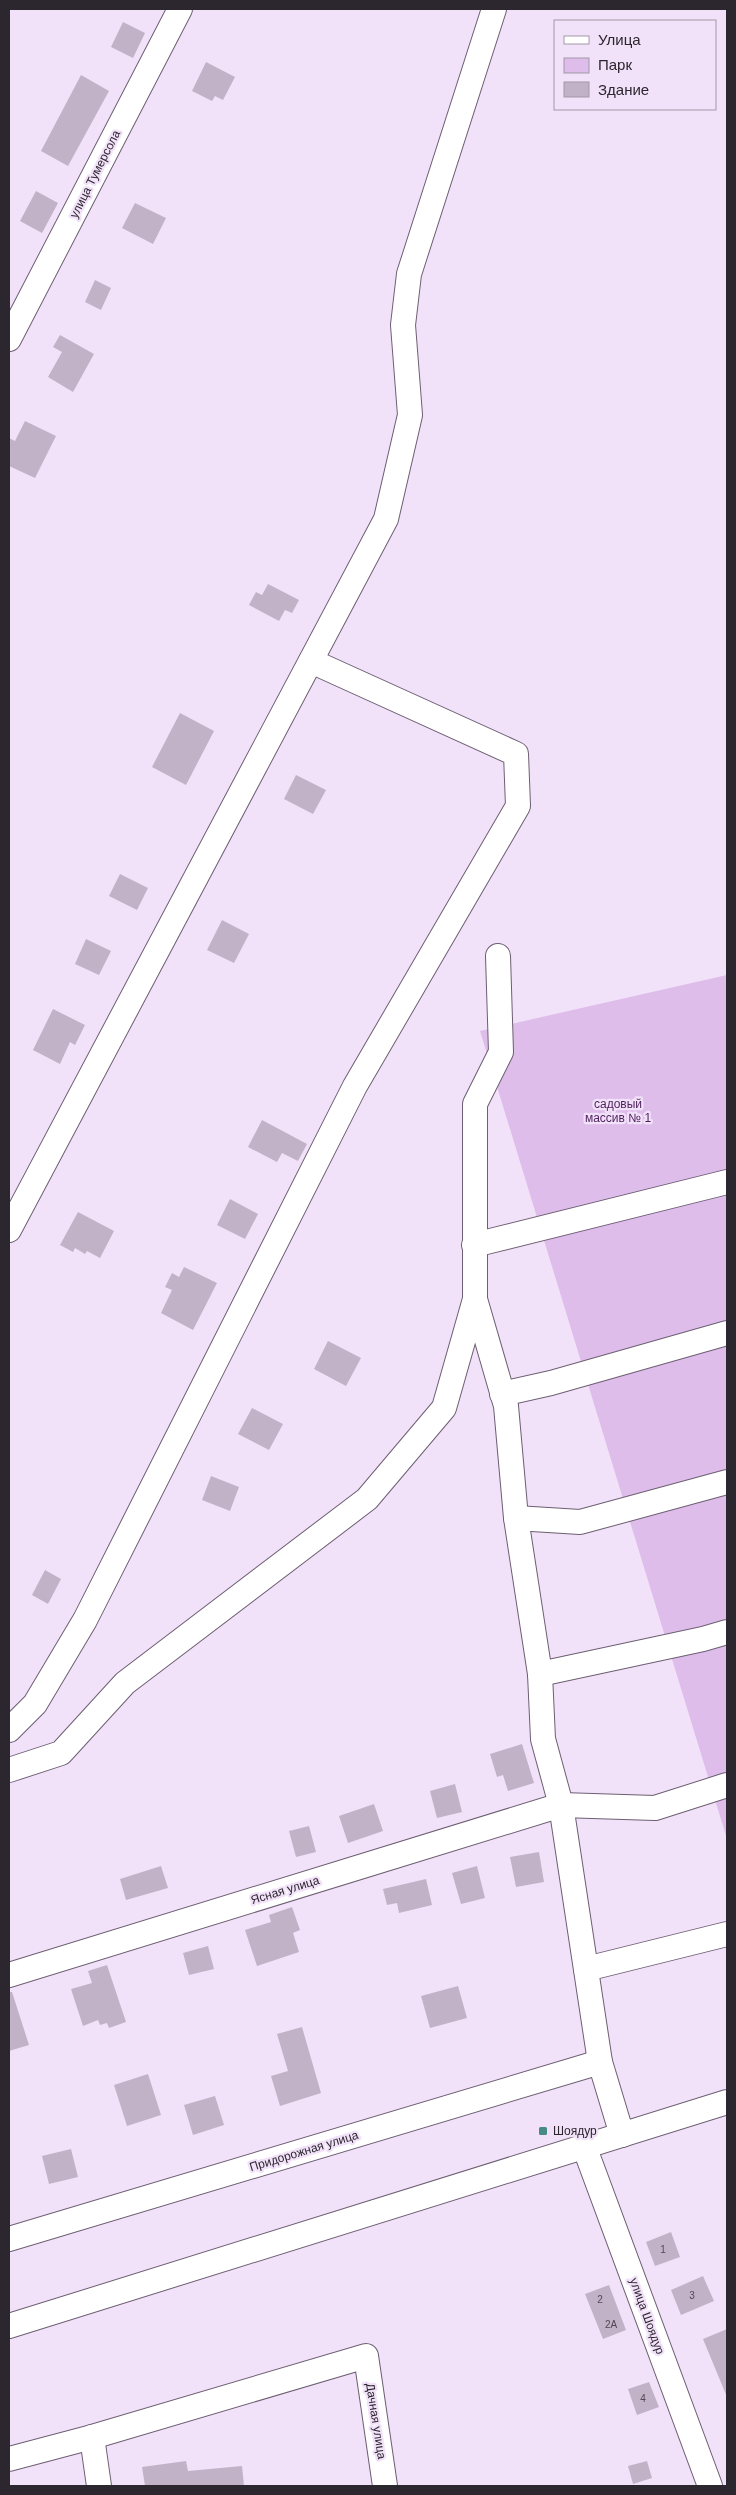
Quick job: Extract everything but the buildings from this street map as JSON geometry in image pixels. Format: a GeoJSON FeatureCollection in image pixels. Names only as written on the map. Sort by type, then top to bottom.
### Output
{"type":"FeatureCollection","features":[{"type":"Feature","properties":{"kind":"street","name":"улица Тумерсола"},"geometry":{"type":"LineString","coordinates":[[9,340],[180,9]]}},
{"type":"Feature","properties":{"kind":"street"},"geometry":{"type":"LineString","coordinates":[[9,1230],[386,520],[410,415],[403,325],[409,274],[494,9]]}},
{"type":"Feature","properties":{"kind":"street"},"geometry":{"type":"LineString","coordinates":[[9,1730],[35,1704],[85,1620],[355,1086],[518,806],[516,754],[311,661]]}},
{"type":"Feature","properties":{"kind":"street"},"geometry":{"type":"LineString","coordinates":[[498,956],[501,1052],[475,1104],[475,1299],[506,1406],[516,1518],[540,1674],[543,1739],[561,1805],[600,2062],[622,2134]]}},
{"type":"Feature","properties":{"kind":"street"},"geometry":{"type":"LineString","coordinates":[[474,1244],[727,1182]]}},
{"type":"Feature","properties":{"kind":"street"},"geometry":{"type":"LineString","coordinates":[[9,1770],[62,1753],[124,1683],[367,1499],[444,1408],[475,1299]]}},
{"type":"Feature","properties":{"kind":"street"},"geometry":{"type":"LineString","coordinates":[[502,1394],[551,1383],[727,1333]]}},
{"type":"Feature","properties":{"kind":"street"},"geometry":{"type":"LineString","coordinates":[[516,1518],[580,1522],[727,1482]]}},
{"type":"Feature","properties":{"kind":"street"},"geometry":{"type":"LineString","coordinates":[[540,1674],[703,1639],[727,1632]]}},
{"type":"Feature","properties":{"kind":"street","name":"Ясная улица"},"geometry":{"type":"LineString","coordinates":[[9,1976],[561,1805],[655,1808],[727,1785]]}},
{"type":"Feature","properties":{"kind":"street"},"geometry":{"type":"LineString","coordinates":[[586,1969],[727,1934]]}},
{"type":"Feature","properties":{"kind":"street","name":"Придорожная улица"},"geometry":{"type":"LineString","coordinates":[[9,2239],[600,2062]]}},
{"type":"Feature","properties":{"kind":"street"},"geometry":{"type":"LineString","coordinates":[[9,2326],[727,2102]]}},
{"type":"Feature","properties":{"kind":"street","name":"улица Шоядур"},"geometry":{"type":"LineString","coordinates":[[584,2146],[710,2486]]}},
{"type":"Feature","properties":{"kind":"street","name":"Дачная улица"},"geometry":{"type":"LineString","coordinates":[[92,2436],[366,2356],[386,2486]]}},
{"type":"Feature","properties":{"kind":"street"},"geometry":{"type":"LineString","coordinates":[[9,2459],[92,2436],[99,2486]]}},
{"type":"Feature","properties":{"kind":"green space","name":"садовый массив № 1"},"geometry":{"type":"Polygon","coordinates":[[[727,975],[727,1839],[480,1031],[727,975]]]}},
{"type":"Feature","properties":{"kind":"place","name":"Шоядур"},"geometry":{"type":"Point","coordinates":[543,2131]}}]}
